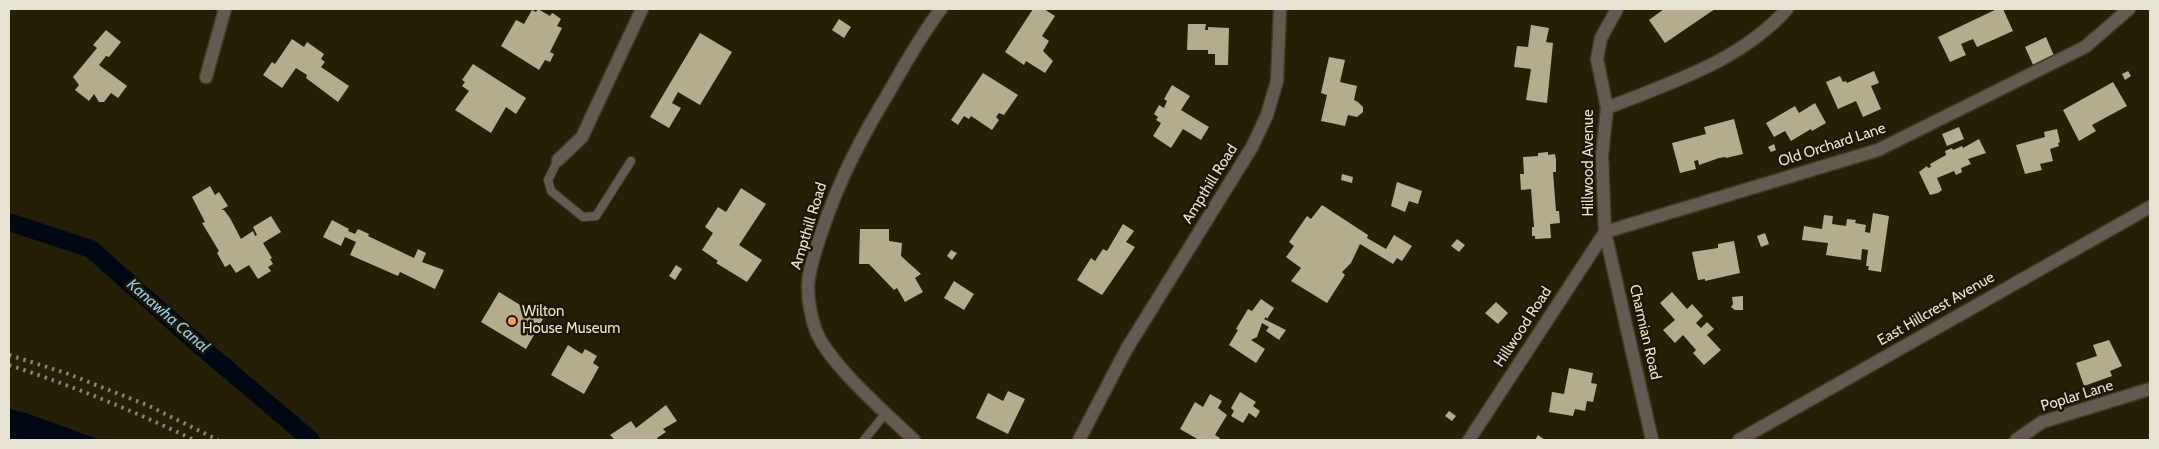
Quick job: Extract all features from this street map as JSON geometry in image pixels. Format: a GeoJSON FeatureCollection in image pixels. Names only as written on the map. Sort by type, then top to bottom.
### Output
{"type":"FeatureCollection","features":[{"type":"Feature","properties":{"kind":"street"},"geometry":{"type":"LineString","coordinates":[[206,77],[226,9]]}},
{"type":"Feature","properties":{"kind":"street"},"geometry":{"type":"LineString","coordinates":[[558,160],[582,137],[642,9]]}},
{"type":"Feature","properties":{"kind":"street","name":"Ampthill Road"},"geometry":{"type":"LineString","coordinates":[[914,440],[836,362],[824,346],[810,310],[808,285],[814,256],[834,193],[860,141],[922,35],[941,9]]}},
{"type":"Feature","properties":{"kind":"street","name":"Ampthill Road"},"geometry":{"type":"LineString","coordinates":[[1079,440],[1126,350],[1252,147],[1268,115],[1277,81],[1280,9]]}},
{"type":"Feature","properties":{"kind":"street","name":"Hillwood Avenue"},"geometry":{"type":"LineString","coordinates":[[1605,232],[1602,156],[1607,108],[1597,59],[1600,38],[1617,9]]}},
{"type":"Feature","properties":{"kind":"street"},"geometry":{"type":"LineString","coordinates":[[1607,108],[1694,74],[1746,44],[1776,22],[1787,9]]}},
{"type":"Feature","properties":{"kind":"street","name":"Old Orchard Lane"},"geometry":{"type":"LineString","coordinates":[[1605,232],[1878,150],[2085,47],[2129,9]]}},
{"type":"Feature","properties":{"kind":"street","name":"East Hillcrest Avenue"},"geometry":{"type":"LineString","coordinates":[[1744,439],[2150,207]]}},
{"type":"Feature","properties":{"kind":"street","name":"Hillwood Road"},"geometry":{"type":"LineString","coordinates":[[1469,440],[1605,232]]}},
{"type":"Feature","properties":{"kind":"street","name":"Charmian Road"},"geometry":{"type":"LineString","coordinates":[[1605,232],[1652,440]]}},
{"type":"Feature","properties":{"kind":"street","name":"Poplar Lane"},"geometry":{"type":"LineString","coordinates":[[2016,440],[2042,422],[2150,389]]}},
{"type":"Feature","properties":{"kind":"lane"},"geometry":{"type":"LineString","coordinates":[[558,160],[548,180],[551,191],[583,217],[596,216],[631,161]]}},
{"type":"Feature","properties":{"kind":"lane"},"geometry":{"type":"LineString","coordinates":[[864,440],[886,413]]}},
{"type":"Feature","properties":{"kind":"shaded area"},"geometry":{"type":"Polygon","coordinates":[[[9,409],[26,413],[101,440],[9,440],[9,409]]]}},
{"type":"Feature","properties":{"kind":"building"},"geometry":{"type":"Polygon","coordinates":[[[538,9],[550,16],[552,13],[561,19],[557,26],[562,28],[550,52],[554,54],[550,62],[545,60],[539,70],[501,46],[516,20],[524,24],[532,10],[536,12],[538,9]]]}},
{"type":"Feature","properties":{"kind":"building"},"geometry":{"type":"Polygon","coordinates":[[[1033,9],[1044,9],[1055,16],[1042,36],[1049,41],[1043,51],[1053,61],[1045,73],[1026,61],[1024,65],[1005,52],[1033,9]]]}},
{"type":"Feature","properties":{"kind":"building"},"geometry":{"type":"Polygon","coordinates":[[[1664,9],[1715,9],[1665,43],[1649,20],[1664,9]]]}},
{"type":"Feature","properties":{"kind":"building"},"geometry":{"type":"Polygon","coordinates":[[[1997,9],[2003,9],[2013,31],[1977,47],[1973,39],[1961,44],[1966,55],[1950,62],[1938,37],[1997,9]]]}},
{"type":"Feature","properties":{"kind":"building"},"geometry":{"type":"Polygon","coordinates":[[[839,19],[851,27],[844,38],[832,30],[839,19]]]}},
{"type":"Feature","properties":{"kind":"building"},"geometry":{"type":"Polygon","coordinates":[[[1188,24],[1206,24],[1205,30],[1208,30],[1208,27],[1229,28],[1228,65],[1215,65],[1215,54],[1208,54],[1208,50],[1187,50],[1188,24]]]}},
{"type":"Feature","properties":{"kind":"building"},"geometry":{"type":"Polygon","coordinates":[[[1531,25],[1549,28],[1546,42],[1553,43],[1547,103],[1526,100],[1531,69],[1514,67],[1517,46],[1528,47],[1531,25]]]}},
{"type":"Feature","properties":{"kind":"building"},"geometry":{"type":"Polygon","coordinates":[[[106,30],[121,42],[109,57],[106,56],[99,65],[127,86],[118,98],[111,93],[104,102],[99,102],[94,94],[89,101],[75,90],[79,85],[73,77],[97,48],[93,45],[106,30]]]}},
{"type":"Feature","properties":{"kind":"building"},"geometry":{"type":"Polygon","coordinates":[[[700,33],[732,52],[700,105],[678,92],[672,103],[681,108],[669,128],[650,117],[700,33]]]}},
{"type":"Feature","properties":{"kind":"building"},"geometry":{"type":"Polygon","coordinates":[[[2046,37],[2055,58],[2034,67],[2025,47],[2046,37]]]}},
{"type":"Feature","properties":{"kind":"building"},"geometry":{"type":"Polygon","coordinates":[[[292,39],[304,47],[307,42],[324,54],[321,59],[325,62],[321,67],[349,86],[338,102],[296,68],[282,88],[263,75],[272,62],[275,64],[292,39]]]}},
{"type":"Feature","properties":{"kind":"building"},"geometry":{"type":"Polygon","coordinates":[[[1329,57],[1345,60],[1340,82],[1357,86],[1354,100],[1363,107],[1363,112],[1357,117],[1348,115],[1345,126],[1321,121],[1327,95],[1321,93],[1329,57]]]}},
{"type":"Feature","properties":{"kind":"building"},"geometry":{"type":"Polygon","coordinates":[[[473,64],[526,98],[516,114],[506,107],[491,133],[455,110],[469,91],[462,86],[465,82],[462,80],[473,64]]]}},
{"type":"Feature","properties":{"kind":"building"},"geometry":{"type":"Polygon","coordinates":[[[1874,71],[1879,83],[1871,86],[1881,109],[1863,117],[1856,101],[1838,109],[1826,82],[1840,76],[1843,82],[1846,81],[1847,83],[1874,71]]]}},
{"type":"Feature","properties":{"kind":"building"},"geometry":{"type":"Polygon","coordinates":[[[2128,71],[2131,76],[2125,80],[2122,74],[2128,71]]]}},
{"type":"Feature","properties":{"kind":"building"},"geometry":{"type":"Polygon","coordinates":[[[983,73],[1018,95],[1004,115],[999,113],[996,117],[999,120],[992,130],[971,116],[969,119],[964,116],[958,125],[951,120],[983,73]]]}},
{"type":"Feature","properties":{"kind":"building"},"geometry":{"type":"Polygon","coordinates":[[[2113,82],[2127,106],[2092,125],[2096,131],[2079,141],[2063,110],[2113,82]]]}},
{"type":"Feature","properties":{"kind":"building"},"geometry":{"type":"Polygon","coordinates":[[[1172,85],[1190,96],[1181,110],[1209,127],[1201,140],[1183,129],[1171,148],[1153,136],[1161,123],[1156,120],[1158,117],[1154,114],[1159,105],[1164,108],[1167,101],[1164,99],[1172,85]]]}},
{"type":"Feature","properties":{"kind":"building"},"geometry":{"type":"Polygon","coordinates":[[[1815,103],[1826,123],[1812,131],[1811,129],[1791,141],[1785,131],[1774,137],[1766,123],[1795,106],[1799,113],[1815,103]]]}},
{"type":"Feature","properties":{"kind":"building"},"geometry":{"type":"Polygon","coordinates":[[[1734,119],[1743,154],[1719,158],[1699,165],[1698,160],[1694,161],[1696,169],[1680,173],[1672,143],[1706,134],[1704,127],[1734,119]]]}},
{"type":"Feature","properties":{"kind":"building"},"geometry":{"type":"Polygon","coordinates":[[[1959,127],[1964,139],[1947,146],[1942,134],[1959,127]]]}},
{"type":"Feature","properties":{"kind":"building"},"geometry":{"type":"Polygon","coordinates":[[[2057,129],[2060,142],[2058,143],[2059,146],[2050,149],[2053,161],[2040,164],[2042,170],[2025,174],[2016,145],[2045,137],[2044,132],[2057,129]]]}},
{"type":"Feature","properties":{"kind":"building"},"geometry":{"type":"Polygon","coordinates":[[[1979,139],[1986,153],[1968,159],[1971,164],[1961,168],[1962,172],[1956,175],[1954,171],[1937,178],[1942,190],[1930,195],[1919,172],[1927,166],[1928,168],[1931,167],[1930,164],[1946,155],[1945,151],[1962,146],[1963,148],[1979,139]]]}},
{"type":"Feature","properties":{"kind":"building"},"geometry":{"type":"Polygon","coordinates":[[[1774,144],[1776,150],[1771,152],[1768,147],[1774,144]]]}},
{"type":"Feature","properties":{"kind":"building"},"geometry":{"type":"Polygon","coordinates":[[[1548,152],[1548,155],[1555,154],[1556,172],[1553,172],[1556,211],[1559,211],[1560,223],[1550,224],[1551,238],[1535,239],[1535,236],[1532,236],[1532,227],[1534,227],[1531,189],[1521,190],[1520,174],[1524,174],[1523,157],[1538,156],[1538,153],[1548,152]]]}},
{"type":"Feature","properties":{"kind":"building"},"geometry":{"type":"Polygon","coordinates":[[[1342,174],[1353,177],[1352,183],[1341,180],[1342,174]]]}},
{"type":"Feature","properties":{"kind":"building"},"geometry":{"type":"Polygon","coordinates":[[[1397,182],[1422,191],[1418,204],[1409,201],[1405,212],[1391,206],[1397,182]]]}},
{"type":"Feature","properties":{"kind":"building"},"geometry":{"type":"Polygon","coordinates":[[[210,186],[215,195],[219,192],[228,206],[221,210],[224,210],[230,218],[241,239],[253,231],[255,236],[257,235],[253,227],[271,216],[281,232],[263,243],[272,258],[270,259],[273,264],[268,267],[271,271],[258,279],[249,265],[236,273],[230,264],[225,267],[217,253],[219,251],[202,223],[205,222],[192,197],[210,186]]]}},
{"type":"Feature","properties":{"kind":"building"},"geometry":{"type":"Polygon","coordinates":[[[741,188],[766,204],[739,245],[762,260],[747,282],[716,263],[718,261],[702,250],[713,233],[705,227],[718,207],[726,212],[741,188]]]}},
{"type":"Feature","properties":{"kind":"building"},"geometry":{"type":"Polygon","coordinates":[[[1322,205],[1368,235],[1367,238],[1386,249],[1394,235],[1412,246],[1402,261],[1397,258],[1393,264],[1360,244],[1351,263],[1342,272],[1345,275],[1327,303],[1291,281],[1301,268],[1286,257],[1294,246],[1289,242],[1307,216],[1311,219],[1322,205]]]}},
{"type":"Feature","properties":{"kind":"building"},"geometry":{"type":"Polygon","coordinates":[[[1873,213],[1889,216],[1881,272],[1868,270],[1869,266],[1866,266],[1868,250],[1862,249],[1861,260],[1826,255],[1828,243],[1802,240],[1804,226],[1822,229],[1824,215],[1833,216],[1832,224],[1846,226],[1847,219],[1856,220],[1855,223],[1866,225],[1865,232],[1870,233],[1873,213]]]}},
{"type":"Feature","properties":{"kind":"building"},"geometry":{"type":"Polygon","coordinates":[[[332,220],[349,229],[348,231],[355,234],[358,229],[369,234],[368,236],[414,258],[418,249],[426,253],[422,262],[444,270],[435,289],[400,272],[398,276],[350,255],[356,242],[345,237],[341,246],[323,237],[332,220]]]}},
{"type":"Feature","properties":{"kind":"building"},"geometry":{"type":"Polygon","coordinates":[[[1123,224],[1134,231],[1126,242],[1135,247],[1102,295],[1077,280],[1091,258],[1095,261],[1103,249],[1107,251],[1123,224]]]}},
{"type":"Feature","properties":{"kind":"building"},"geometry":{"type":"Polygon","coordinates":[[[860,229],[889,229],[889,241],[902,243],[901,256],[921,274],[915,278],[923,292],[905,302],[897,288],[894,290],[869,264],[859,264],[860,229]]]}},
{"type":"Feature","properties":{"kind":"building"},"geometry":{"type":"Polygon","coordinates":[[[1765,233],[1769,244],[1761,247],[1757,236],[1765,233]]]}},
{"type":"Feature","properties":{"kind":"building"},"geometry":{"type":"Polygon","coordinates":[[[1457,239],[1465,245],[1459,252],[1451,246],[1457,239]]]}},
{"type":"Feature","properties":{"kind":"building"},"geometry":{"type":"Polygon","coordinates":[[[1734,241],[1740,273],[1705,281],[1705,279],[1698,280],[1692,252],[1718,248],[1718,244],[1734,241]]]}},
{"type":"Feature","properties":{"kind":"building"},"geometry":{"type":"Polygon","coordinates":[[[951,250],[957,253],[952,260],[947,256],[951,250]]]}},
{"type":"Feature","properties":{"kind":"building"},"geometry":{"type":"Polygon","coordinates":[[[676,265],[682,269],[675,280],[669,276],[676,265]]]}},
{"type":"Feature","properties":{"kind":"building"},"geometry":{"type":"Polygon","coordinates":[[[954,281],[974,294],[964,310],[944,298],[954,281]]]}},
{"type":"Feature","properties":{"kind":"building","name":"Wilton House Museum"},"geometry":{"type":"Polygon","coordinates":[[[499,292],[543,319],[526,349],[481,322],[499,292]]]}},
{"type":"Feature","properties":{"kind":"building"},"geometry":{"type":"Polygon","coordinates":[[[1672,292],[1687,309],[1692,304],[1703,316],[1696,323],[1701,328],[1707,322],[1714,329],[1707,335],[1721,350],[1704,365],[1693,353],[1696,350],[1683,335],[1675,343],[1663,330],[1675,320],[1660,303],[1672,292]]]}},
{"type":"Feature","properties":{"kind":"building"},"geometry":{"type":"Polygon","coordinates":[[[1743,296],[1743,310],[1735,310],[1731,307],[1733,304],[1732,297],[1743,296]]]}},
{"type":"Feature","properties":{"kind":"building"},"geometry":{"type":"Polygon","coordinates":[[[1261,299],[1274,308],[1267,319],[1266,317],[1264,319],[1286,330],[1279,340],[1266,331],[1269,327],[1262,323],[1257,337],[1251,340],[1265,349],[1256,363],[1229,345],[1248,309],[1252,311],[1261,299]]]}},
{"type":"Feature","properties":{"kind":"building"},"geometry":{"type":"Polygon","coordinates":[[[1496,302],[1508,313],[1498,324],[1485,313],[1496,302]]]}},
{"type":"Feature","properties":{"kind":"building"},"geometry":{"type":"Polygon","coordinates":[[[2109,340],[2122,366],[2110,371],[2112,376],[2084,386],[2076,363],[2097,356],[2093,345],[2109,340]]]}},
{"type":"Feature","properties":{"kind":"building"},"geometry":{"type":"Polygon","coordinates":[[[568,345],[582,354],[585,349],[597,356],[593,363],[599,367],[584,394],[551,375],[568,345]]]}},
{"type":"Feature","properties":{"kind":"building"},"geometry":{"type":"Polygon","coordinates":[[[1569,368],[1593,373],[1591,383],[1597,384],[1593,402],[1587,401],[1585,411],[1575,409],[1573,416],[1549,412],[1552,392],[1564,394],[1569,368]]]}},
{"type":"Feature","properties":{"kind":"building"},"geometry":{"type":"Polygon","coordinates":[[[1008,391],[1025,399],[1008,434],[976,418],[988,393],[1003,401],[1008,391]]]}},
{"type":"Feature","properties":{"kind":"building"},"geometry":{"type":"Polygon","coordinates":[[[1240,392],[1256,402],[1253,406],[1260,411],[1256,418],[1249,413],[1243,423],[1231,416],[1234,411],[1231,408],[1240,392]]]}},
{"type":"Feature","properties":{"kind":"building"},"geometry":{"type":"Polygon","coordinates":[[[1210,394],[1222,401],[1218,408],[1227,415],[1215,435],[1220,438],[1219,440],[1199,440],[1180,429],[1195,402],[1203,407],[1210,394]]]}},
{"type":"Feature","properties":{"kind":"building"},"geometry":{"type":"Polygon","coordinates":[[[666,405],[677,421],[663,429],[666,432],[657,438],[658,440],[612,440],[614,439],[610,435],[631,421],[636,428],[666,405]]]}},
{"type":"Feature","properties":{"kind":"building"},"geometry":{"type":"Polygon","coordinates":[[[1449,411],[1456,416],[1452,421],[1445,416],[1449,411]]]}},
{"type":"Feature","properties":{"kind":"building"},"geometry":{"type":"Polygon","coordinates":[[[1538,435],[1545,440],[1535,440],[1538,435]]]}},
{"type":"Feature","properties":{"kind":"waterway","name":"Kanawha Canal"},"geometry":{"type":"LineString","coordinates":[[9,222],[91,249],[199,345],[311,440]]}},
{"type":"Feature","properties":{"kind":"railway"},"geometry":{"type":"LineString","coordinates":[[9,355],[66,373],[147,405],[218,440]]}},
{"type":"Feature","properties":{"kind":"railway"},"geometry":{"type":"LineString","coordinates":[[9,365],[103,400],[194,440]]}},
{"type":"Feature","properties":{"kind":"place","name":"Wilton House Museum"},"geometry":{"type":"Point","coordinates":[512,321]}}]}
